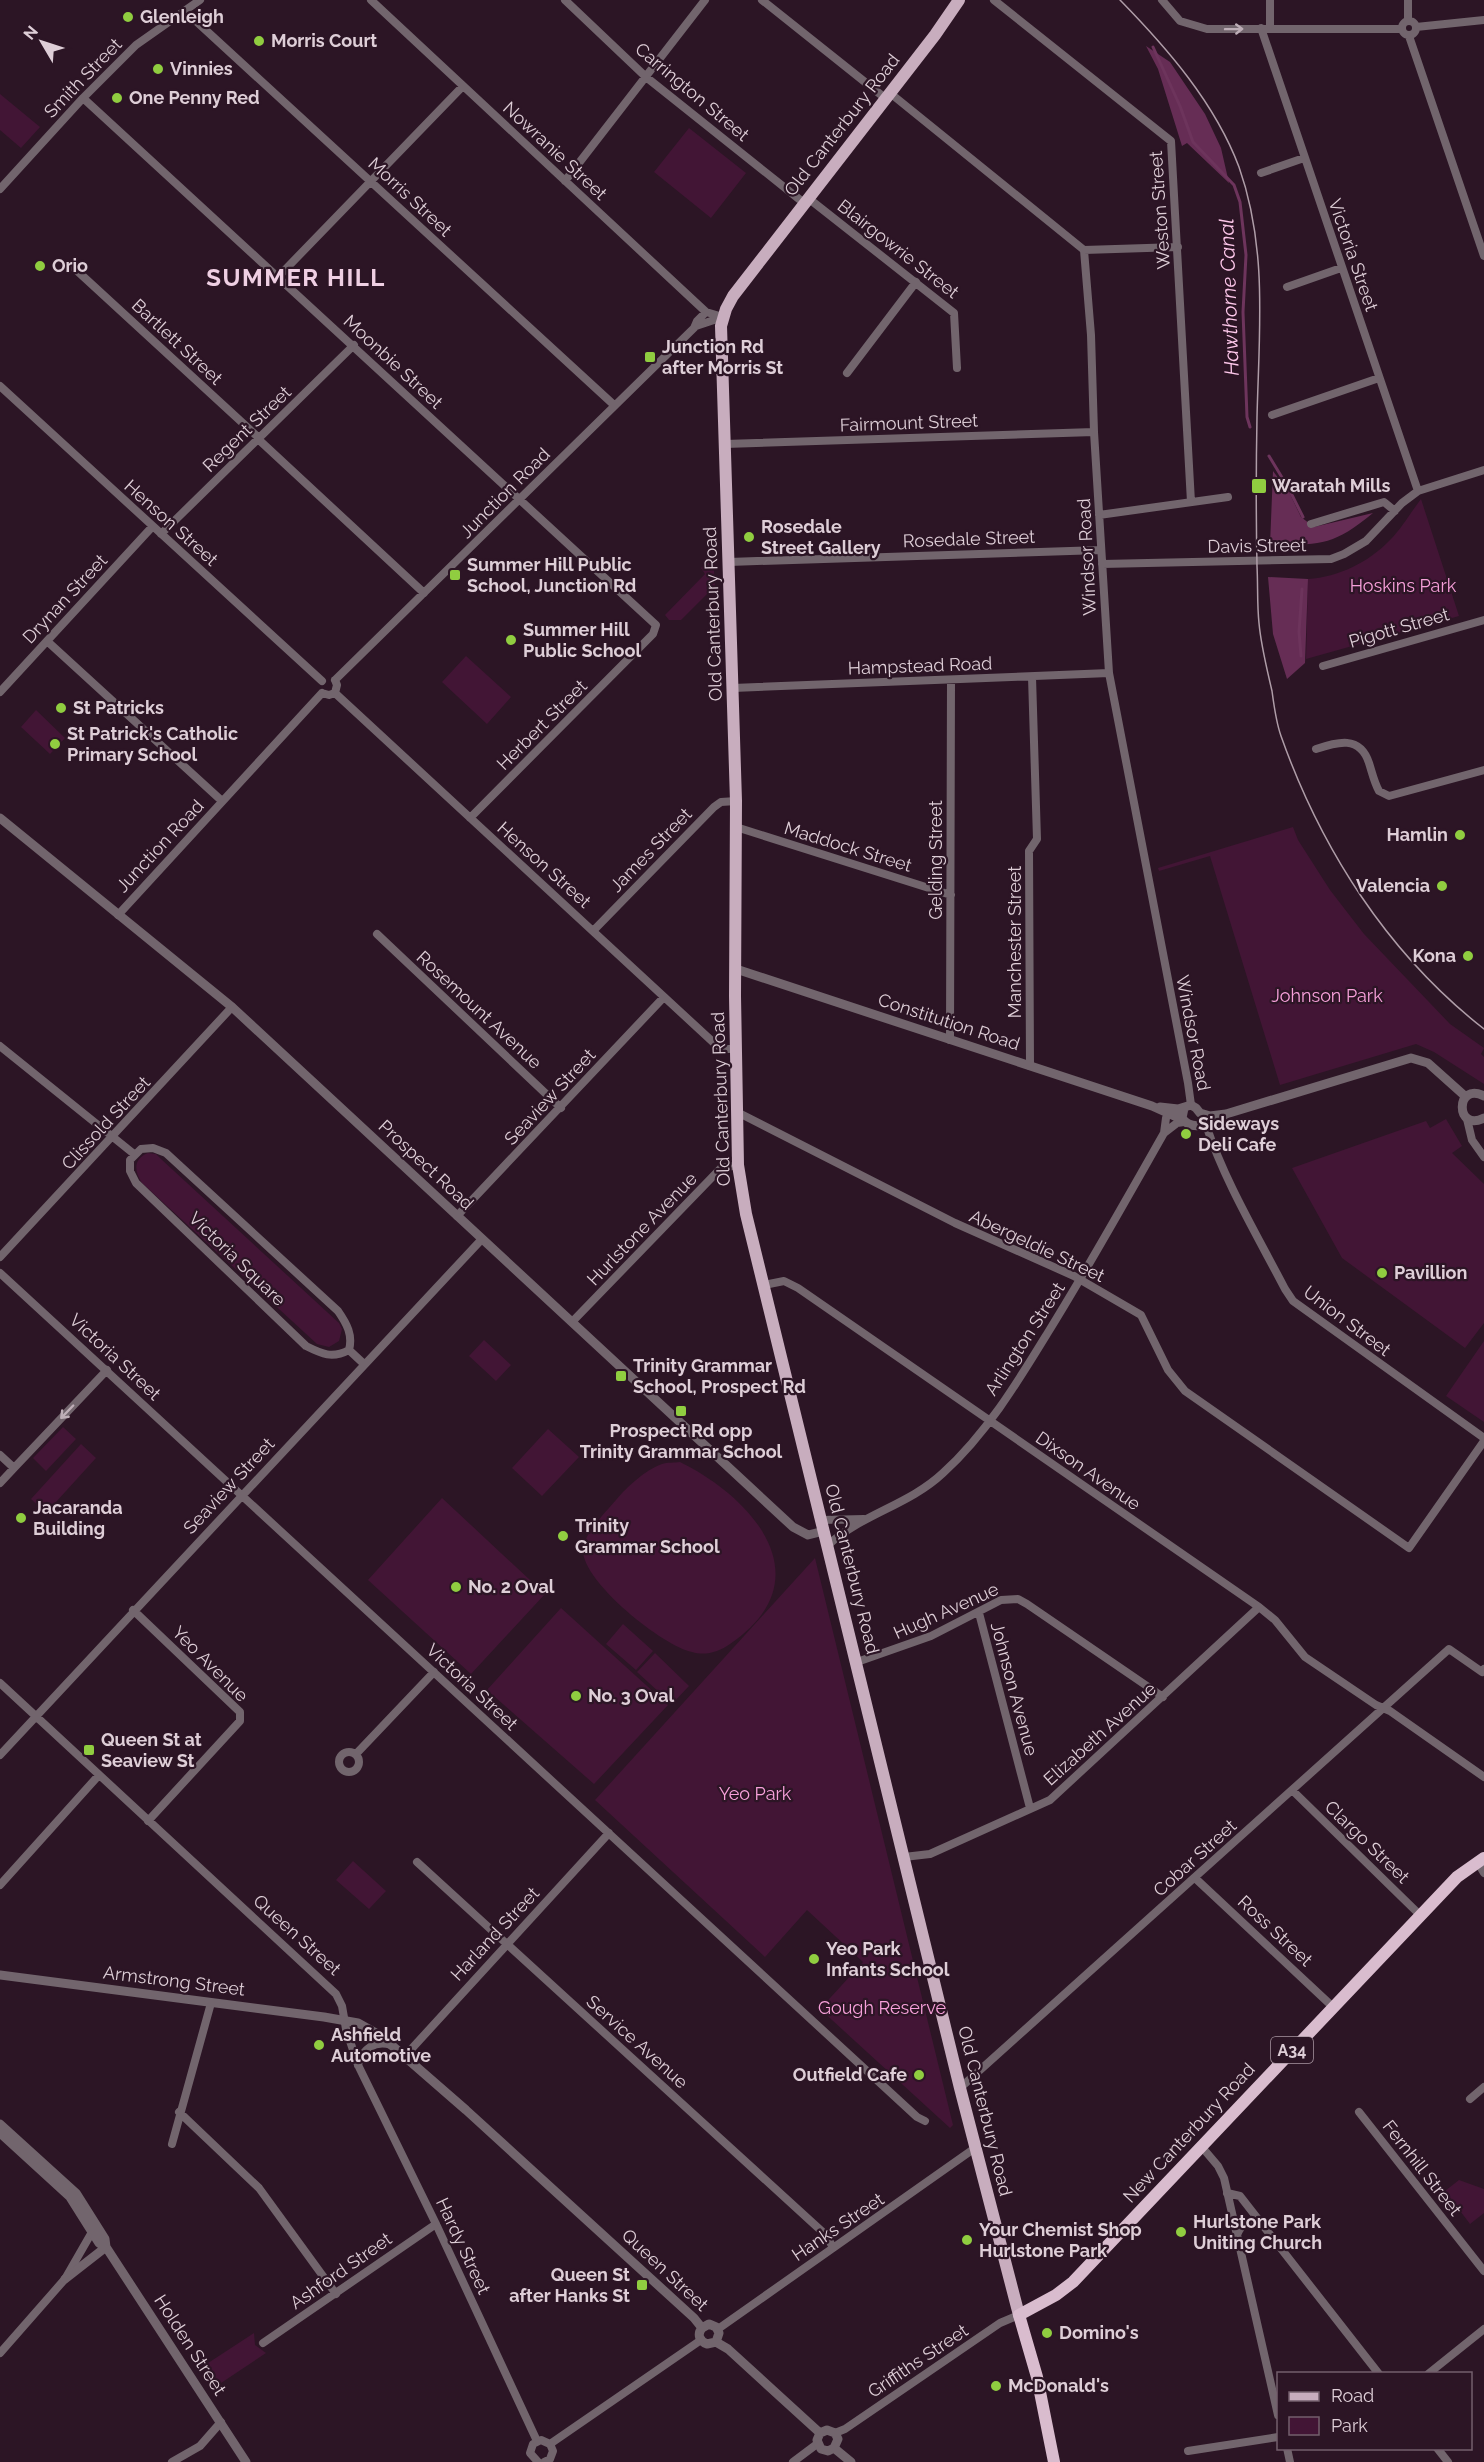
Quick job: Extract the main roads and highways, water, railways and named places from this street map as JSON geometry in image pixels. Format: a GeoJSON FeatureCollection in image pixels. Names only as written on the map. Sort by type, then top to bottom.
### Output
{"type":"FeatureCollection","features":[{"type":"Feature","properties":{"kind":"highway","name":"New Canterbury Road"},"geometry":{"type":"LineString","coordinates":[[1019,2315],[1056,2295],[1073,2282],[1457,1877],[1482,1864]]}},
{"type":"Feature","properties":{"kind":"highway"},"geometry":{"type":"LineString","coordinates":[[1019,2315],[1037,2377],[1054,2462]]}},
{"type":"Feature","properties":{"kind":"main road","name":"Old Canterbury Road"},"geometry":{"type":"LineString","coordinates":[[959,0],[733,296],[723,317],[720,336],[736,801],[738,1165],[741,1190],[822,1526],[960,2088],[1019,2315]]}},
{"type":"Feature","properties":{"kind":"waterway","name":"Hawthorne Canal"},"geometry":{"type":"LineString","coordinates":[[1153,47],[1180,106],[1193,142],[1234,185],[1240,202],[1246,255],[1243,312],[1247,417],[1250,427]]}},
{"type":"Feature","properties":{"kind":"waterway","name":"Hawthorne Canal"},"geometry":{"type":"LineString","coordinates":[[1269,456],[1303,517]]}},
{"type":"Feature","properties":{"kind":"waterway"},"geometry":{"type":"LineString","coordinates":[[1301,656],[1299,632],[1302,589]]}},
{"type":"Feature","properties":{"kind":"tram line"},"geometry":{"type":"LineString","coordinates":[[1120,0],[1172,57],[1203,99],[1229,143],[1248,198],[1254,229],[1260,291],[1256,473],[1258,616],[1276,720],[1281,736],[1316,819],[1337,859],[1362,897],[1417,967],[1449,1000],[1484,1029]]}},
{"type":"Feature","properties":{"kind":"place","name":"Glenleigh"},"geometry":{"type":"Point","coordinates":[128,17]}},
{"type":"Feature","properties":{"kind":"place","name":"Morris Court"},"geometry":{"type":"Point","coordinates":[259,41]}},
{"type":"Feature","properties":{"kind":"place","name":"Vinnies"},"geometry":{"type":"Point","coordinates":[158,69]}},
{"type":"Feature","properties":{"kind":"place","name":"One Penny Red"},"geometry":{"type":"Point","coordinates":[117,98]}},
{"type":"Feature","properties":{"kind":"place","name":"Orio"},"geometry":{"type":"Point","coordinates":[40,266]}},
{"type":"Feature","properties":{"kind":"place","name":"Junction Rd after Morris St"},"geometry":{"type":"Point","coordinates":[650,357]}},
{"type":"Feature","properties":{"kind":"place","name":"Waratah Mills"},"geometry":{"type":"Point","coordinates":[1259,486]}},
{"type":"Feature","properties":{"kind":"place","name":"Rosedale Street Gallery"},"geometry":{"type":"Point","coordinates":[749,537]}},
{"type":"Feature","properties":{"kind":"place","name":"Summer Hill Public School, Junction Rd"},"geometry":{"type":"Point","coordinates":[455,575]}},
{"type":"Feature","properties":{"kind":"place","name":"Summer Hill Public School"},"geometry":{"type":"Point","coordinates":[511,640]}},
{"type":"Feature","properties":{"kind":"place","name":"St Patricks"},"geometry":{"type":"Point","coordinates":[61,708]}},
{"type":"Feature","properties":{"kind":"place","name":"St Patrick's Catholic Primary School"},"geometry":{"type":"Point","coordinates":[55,744]}},
{"type":"Feature","properties":{"kind":"place","name":"Hamlin"},"geometry":{"type":"Point","coordinates":[1460,835]}},
{"type":"Feature","properties":{"kind":"place","name":"Valencia"},"geometry":{"type":"Point","coordinates":[1442,886]}},
{"type":"Feature","properties":{"kind":"place","name":"Kona"},"geometry":{"type":"Point","coordinates":[1468,956]}},
{"type":"Feature","properties":{"kind":"place","name":"Sideways Deli Cafe"},"geometry":{"type":"Point","coordinates":[1186,1134]}},
{"type":"Feature","properties":{"kind":"place","name":"Pavillion"},"geometry":{"type":"Point","coordinates":[1382,1273]}},
{"type":"Feature","properties":{"kind":"place","name":"Trinity Grammar School, Prospect Rd"},"geometry":{"type":"Point","coordinates":[621,1376]}},
{"type":"Feature","properties":{"kind":"place","name":"Prospect Rd opp Trinity Grammar School"},"geometry":{"type":"Point","coordinates":[681,1411]}},
{"type":"Feature","properties":{"kind":"place","name":"Jacaranda Building"},"geometry":{"type":"Point","coordinates":[21,1518]}},
{"type":"Feature","properties":{"kind":"place","name":"Trinity Grammar School"},"geometry":{"type":"Point","coordinates":[563,1536]}},
{"type":"Feature","properties":{"kind":"place","name":"No. 2 Oval"},"geometry":{"type":"Point","coordinates":[456,1587]}},
{"type":"Feature","properties":{"kind":"place","name":"No. 3 Oval"},"geometry":{"type":"Point","coordinates":[576,1696]}},
{"type":"Feature","properties":{"kind":"place","name":"Queen St at Seaview St"},"geometry":{"type":"Point","coordinates":[89,1750]}},
{"type":"Feature","properties":{"kind":"place","name":"Yeo Park Infants School"},"geometry":{"type":"Point","coordinates":[814,1959]}},
{"type":"Feature","properties":{"kind":"place","name":"Ashfield Automotive"},"geometry":{"type":"Point","coordinates":[319,2045]}},
{"type":"Feature","properties":{"kind":"place","name":"Outfield Cafe"},"geometry":{"type":"Point","coordinates":[919,2075]}},
{"type":"Feature","properties":{"kind":"place","name":"Hurlstone Park Uniting Church"},"geometry":{"type":"Point","coordinates":[1181,2232]}},
{"type":"Feature","properties":{"kind":"place","name":"Your Chemist Shop Hurlstone Park"},"geometry":{"type":"Point","coordinates":[967,2240]}},
{"type":"Feature","properties":{"kind":"place","name":"Queen St after Hanks St"},"geometry":{"type":"Point","coordinates":[642,2285]}},
{"type":"Feature","properties":{"kind":"place","name":"Domino's"},"geometry":{"type":"Point","coordinates":[1047,2333]}},
{"type":"Feature","properties":{"kind":"place","name":"McDonald's"},"geometry":{"type":"Point","coordinates":[996,2386]}},
{"type":"Feature","properties":{"kind":"district","name":"SUMMER HILL"},"geometry":{"type":"Point","coordinates":[296,278]}},
{"type":"Feature","properties":{"kind":"park label","name":"Hoskins Park"},"geometry":{"type":"Point","coordinates":[1403,586]}},
{"type":"Feature","properties":{"kind":"park label","name":"Johnson Park"},"geometry":{"type":"Point","coordinates":[1327,996]}},
{"type":"Feature","properties":{"kind":"park label","name":"Yeo Park"},"geometry":{"type":"Point","coordinates":[755,1794]}},
{"type":"Feature","properties":{"kind":"park label","name":"Gough Reserve"},"geometry":{"type":"Point","coordinates":[882,2008]}}]}
